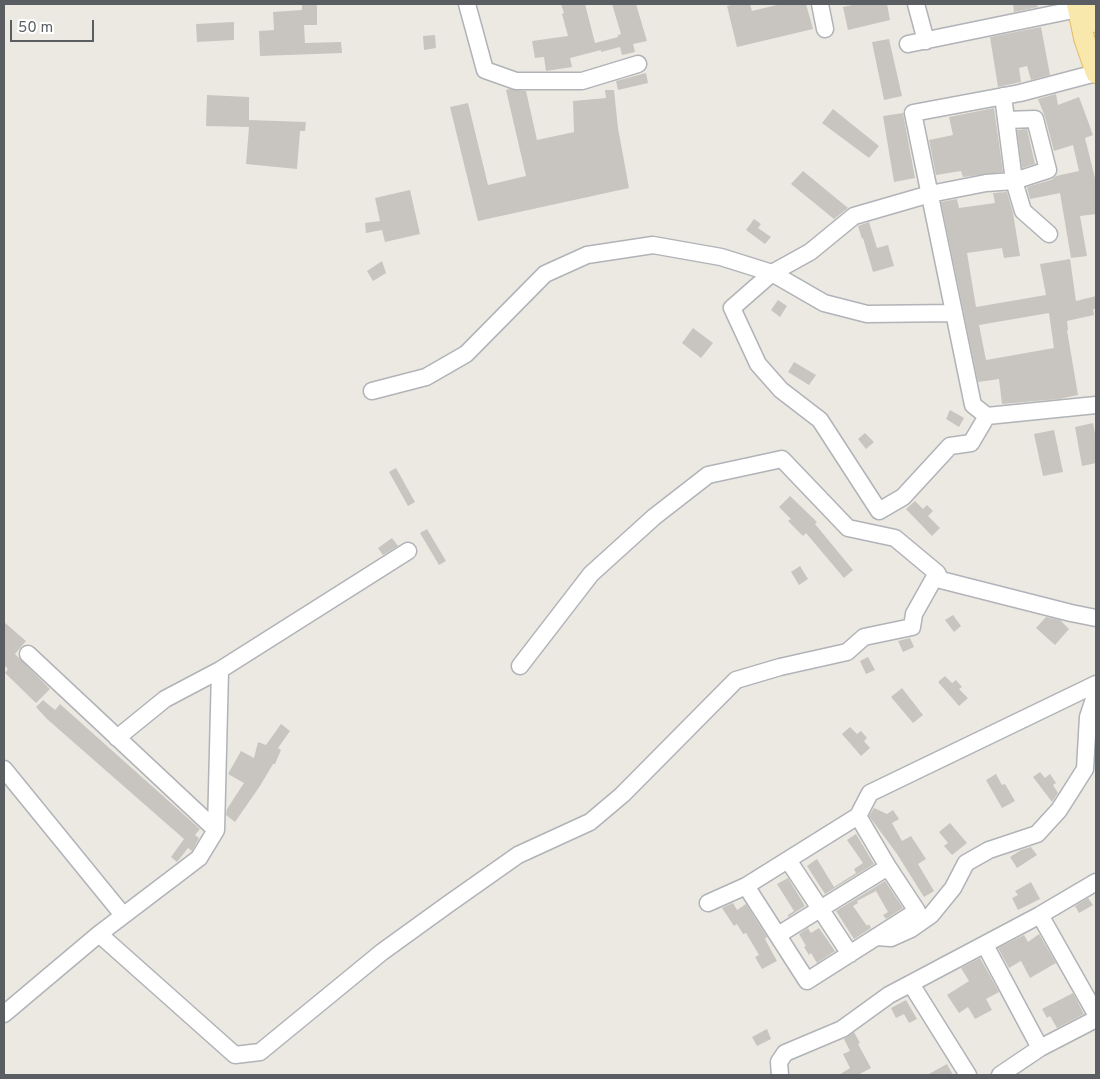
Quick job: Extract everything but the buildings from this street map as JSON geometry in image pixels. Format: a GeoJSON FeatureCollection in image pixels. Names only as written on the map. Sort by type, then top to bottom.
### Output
{"type":"FeatureCollection","features":[{"type":"Feature","properties":{"kind":"main road"},"geometry":{"type":"LineString","coordinates":[[1082,6],[1096,22]]}},
{"type":"Feature","properties":{"kind":"main road"},"geometry":{"type":"LineString","coordinates":[[1082,6],[1088,53],[1096,73]]}},
{"type":"Feature","properties":{"kind":"street"},"geometry":{"type":"LineString","coordinates":[[467,4],[484,70],[516,81],[582,81],[638,64]]}},
{"type":"Feature","properties":{"kind":"street"},"geometry":{"type":"LineString","coordinates":[[820,4],[825,29]]}},
{"type":"Feature","properties":{"kind":"street"},"geometry":{"type":"LineString","coordinates":[[916,4],[926,41]]}},
{"type":"Feature","properties":{"kind":"street"},"geometry":{"type":"LineString","coordinates":[[908,44],[1082,6]]}},
{"type":"Feature","properties":{"kind":"street"},"geometry":{"type":"LineString","coordinates":[[1096,73],[1003,96],[913,113],[973,405],[987,416],[1096,405]]}},
{"type":"Feature","properties":{"kind":"street"},"geometry":{"type":"LineString","coordinates":[[1003,96],[1014,181],[1023,211],[1049,234]]}},
{"type":"Feature","properties":{"kind":"street"},"geometry":{"type":"LineString","coordinates":[[987,416],[971,443],[950,446],[903,496],[878,511],[820,420],[781,390],[758,364],[732,308],[772,273],[810,252],[854,216],[930,194],[986,183],[1014,181],[1048,170],[1035,119],[1006,120]]}},
{"type":"Feature","properties":{"kind":"street"},"geometry":{"type":"LineString","coordinates":[[372,391],[426,376],[466,354],[545,274],[587,256],[653,244],[721,257],[772,273],[824,303],[867,314],[954,312]]}},
{"type":"Feature","properties":{"kind":"street"},"geometry":{"type":"LineString","coordinates":[[520,666],[591,574],[654,517],[708,475],[782,459],[848,528],[895,538],[937,573],[941,580],[1096,618]]}},
{"type":"Feature","properties":{"kind":"street"},"geometry":{"type":"LineString","coordinates":[[117,738],[164,700],[220,670],[408,551]]}},
{"type":"Feature","properties":{"kind":"street"},"geometry":{"type":"LineString","coordinates":[[99,934],[235,1055],[260,1052],[382,952],[455,899],[518,856],[590,822],[622,794],[736,680],[780,667],[847,652],[864,637],[912,627],[914,614],[937,573]]}},
{"type":"Feature","properties":{"kind":"street"},"geometry":{"type":"LineString","coordinates":[[28,654],[216,830]]}},
{"type":"Feature","properties":{"kind":"street"},"geometry":{"type":"LineString","coordinates":[[4,1014],[99,934],[199,858],[216,830],[220,670]]}},
{"type":"Feature","properties":{"kind":"street"},"geometry":{"type":"LineString","coordinates":[[708,903],[746,886],[858,816],[870,793],[1096,684]]}},
{"type":"Feature","properties":{"kind":"street"},"geometry":{"type":"LineString","coordinates":[[876,937],[890,938],[912,929],[931,915],[953,888],[966,863],[988,850],[1037,834],[1059,810],[1085,769],[1088,717],[1096,693]]}},
{"type":"Feature","properties":{"kind":"street"},"geometry":{"type":"LineString","coordinates":[[4,769],[123,915]]}},
{"type":"Feature","properties":{"kind":"street"},"geometry":{"type":"LineString","coordinates":[[746,886],[807,981],[917,911],[888,868],[858,816]]}},
{"type":"Feature","properties":{"kind":"street"},"geometry":{"type":"LineString","coordinates":[[788,860],[850,954]]}},
{"type":"Feature","properties":{"kind":"street"},"geometry":{"type":"LineString","coordinates":[[778,935],[888,868]]}},
{"type":"Feature","properties":{"kind":"street"},"geometry":{"type":"LineString","coordinates":[[780,1075],[780,1062],[785,1053],[842,1029],[889,995],[1040,916],[1096,882]]}},
{"type":"Feature","properties":{"kind":"street"},"geometry":{"type":"LineString","coordinates":[[1040,916],[1096,1014]]}},
{"type":"Feature","properties":{"kind":"street"},"geometry":{"type":"LineString","coordinates":[[985,945],[1040,1048]]}},
{"type":"Feature","properties":{"kind":"street"},"geometry":{"type":"LineString","coordinates":[[911,984],[968,1075]]}},
{"type":"Feature","properties":{"kind":"street"},"geometry":{"type":"LineString","coordinates":[[1000,1075],[1040,1048],[1096,1020]]}}]}
